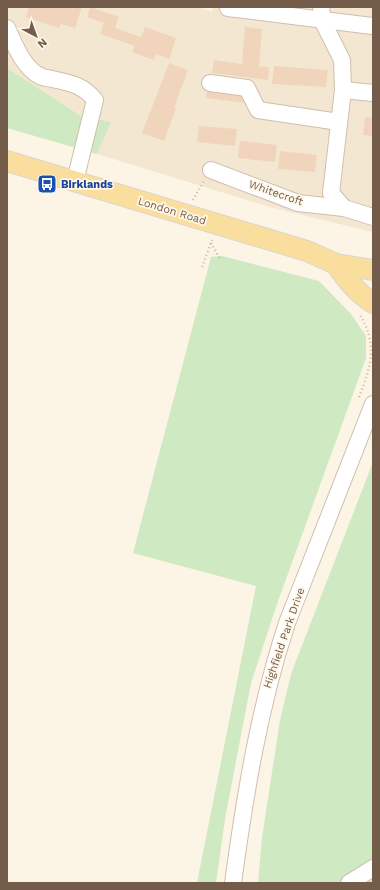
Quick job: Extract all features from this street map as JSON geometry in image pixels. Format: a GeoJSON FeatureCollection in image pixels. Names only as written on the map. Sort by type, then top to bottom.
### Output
{"type":"FeatureCollection","features":[{"type":"Feature","properties":{"kind":"main road","name":"London Road"},"geometry":{"type":"LineString","coordinates":[[7,161],[307,251],[336,264],[373,270]]}},
{"type":"Feature","properties":{"kind":"main road"},"geometry":{"type":"LineString","coordinates":[[336,264],[346,279],[362,296],[366,307]]}},
{"type":"Feature","properties":{"kind":"street"},"geometry":{"type":"LineString","coordinates":[[228,8],[322,14],[372,26]]}},
{"type":"Feature","properties":{"kind":"street"},"geometry":{"type":"LineString","coordinates":[[322,14],[342,60],[343,90],[331,193],[344,208]]}},
{"type":"Feature","properties":{"kind":"street"},"geometry":{"type":"LineString","coordinates":[[7,28],[20,54],[30,68],[40,76],[77,85],[87,90],[95,100],[75,181]]}},
{"type":"Feature","properties":{"kind":"street"},"geometry":{"type":"LineString","coordinates":[[210,83],[247,88],[258,110],[339,122]]}},
{"type":"Feature","properties":{"kind":"street"},"geometry":{"type":"LineString","coordinates":[[343,90],[373,93]]}},
{"type":"Feature","properties":{"kind":"street","name":"Whitecroft"},"geometry":{"type":"LineString","coordinates":[[211,170],[298,203],[344,208],[370,217]]}},
{"type":"Feature","properties":{"kind":"street","name":"Highfield Park Drive"},"geometry":{"type":"LineString","coordinates":[[233,883],[248,779],[272,668],[287,623],[373,404]]}},
{"type":"Feature","properties":{"kind":"street"},"geometry":{"type":"LineString","coordinates":[[349,883],[373,868]]}},
{"type":"Feature","properties":{"kind":"path"},"geometry":{"type":"LineString","coordinates":[[192,202],[211,170]]}},
{"type":"Feature","properties":{"kind":"path"},"geometry":{"type":"LineString","coordinates":[[202,267],[214,234]]}},
{"type":"Feature","properties":{"kind":"path"},"geometry":{"type":"LineString","coordinates":[[211,243],[220,259]]}},
{"type":"Feature","properties":{"kind":"path"},"geometry":{"type":"LineString","coordinates":[[357,404],[370,363],[372,344],[365,323],[366,307]]}},
{"type":"Feature","properties":{"kind":"shaded area"},"geometry":{"type":"Polygon","coordinates":[[[7,7],[198,7],[212,12],[213,7],[373,7],[373,232],[273,208],[97,154],[110,122],[81,116],[7,68],[7,7]]]}},
{"type":"Feature","properties":{"kind":"green space"},"geometry":{"type":"Polygon","coordinates":[[[7,68],[81,116],[111,122],[97,154],[7,128],[7,68]]]}},
{"type":"Feature","properties":{"kind":"green space"},"geometry":{"type":"Polygon","coordinates":[[[222,256],[319,281],[351,314],[366,336],[366,358],[277,604],[251,683],[225,819],[216,883],[197,883],[256,586],[133,553],[211,257],[222,256]]]}},
{"type":"Feature","properties":{"kind":"green space"},"geometry":{"type":"Polygon","coordinates":[[[373,462],[373,883],[258,883],[262,838],[280,720],[291,674],[373,462]]]}},
{"type":"Feature","properties":{"kind":"building"},"geometry":{"type":"Polygon","coordinates":[[[29,7],[82,7],[75,28],[61,24],[59,28],[26,17],[29,7]]]}},
{"type":"Feature","properties":{"kind":"building"},"geometry":{"type":"Polygon","coordinates":[[[90,7],[119,17],[115,28],[141,37],[145,27],[176,38],[169,59],[156,54],[154,60],[132,52],[135,46],[100,34],[104,23],[87,17],[90,7]]]}},
{"type":"Feature","properties":{"kind":"building"},"geometry":{"type":"Polygon","coordinates":[[[245,27],[262,29],[259,66],[269,67],[268,80],[212,73],[214,60],[242,64],[245,27]]]}},
{"type":"Feature","properties":{"kind":"building"},"geometry":{"type":"Polygon","coordinates":[[[169,63],[188,70],[174,107],[176,108],[164,141],[142,133],[169,63]]]}},
{"type":"Feature","properties":{"kind":"building"},"geometry":{"type":"Polygon","coordinates":[[[274,66],[328,70],[326,87],[272,84],[274,66]]]}},
{"type":"Feature","properties":{"kind":"building"},"geometry":{"type":"Polygon","coordinates":[[[208,86],[248,91],[246,103],[206,98],[208,86]]]}},
{"type":"Feature","properties":{"kind":"building"},"geometry":{"type":"Polygon","coordinates":[[[365,117],[373,118],[373,136],[363,135],[365,117]]]}},
{"type":"Feature","properties":{"kind":"building"},"geometry":{"type":"Polygon","coordinates":[[[199,126],[237,129],[235,146],[197,142],[199,126]]]}},
{"type":"Feature","properties":{"kind":"building"},"geometry":{"type":"Polygon","coordinates":[[[240,141],[277,145],[275,162],[238,158],[240,141]]]}},
{"type":"Feature","properties":{"kind":"building"},"geometry":{"type":"Polygon","coordinates":[[[280,151],[317,155],[315,172],[278,169],[280,151]]]}},
{"type":"Feature","properties":{"kind":"place","name":"Birklands"},"geometry":{"type":"Point","coordinates":[47,184]}}]}
